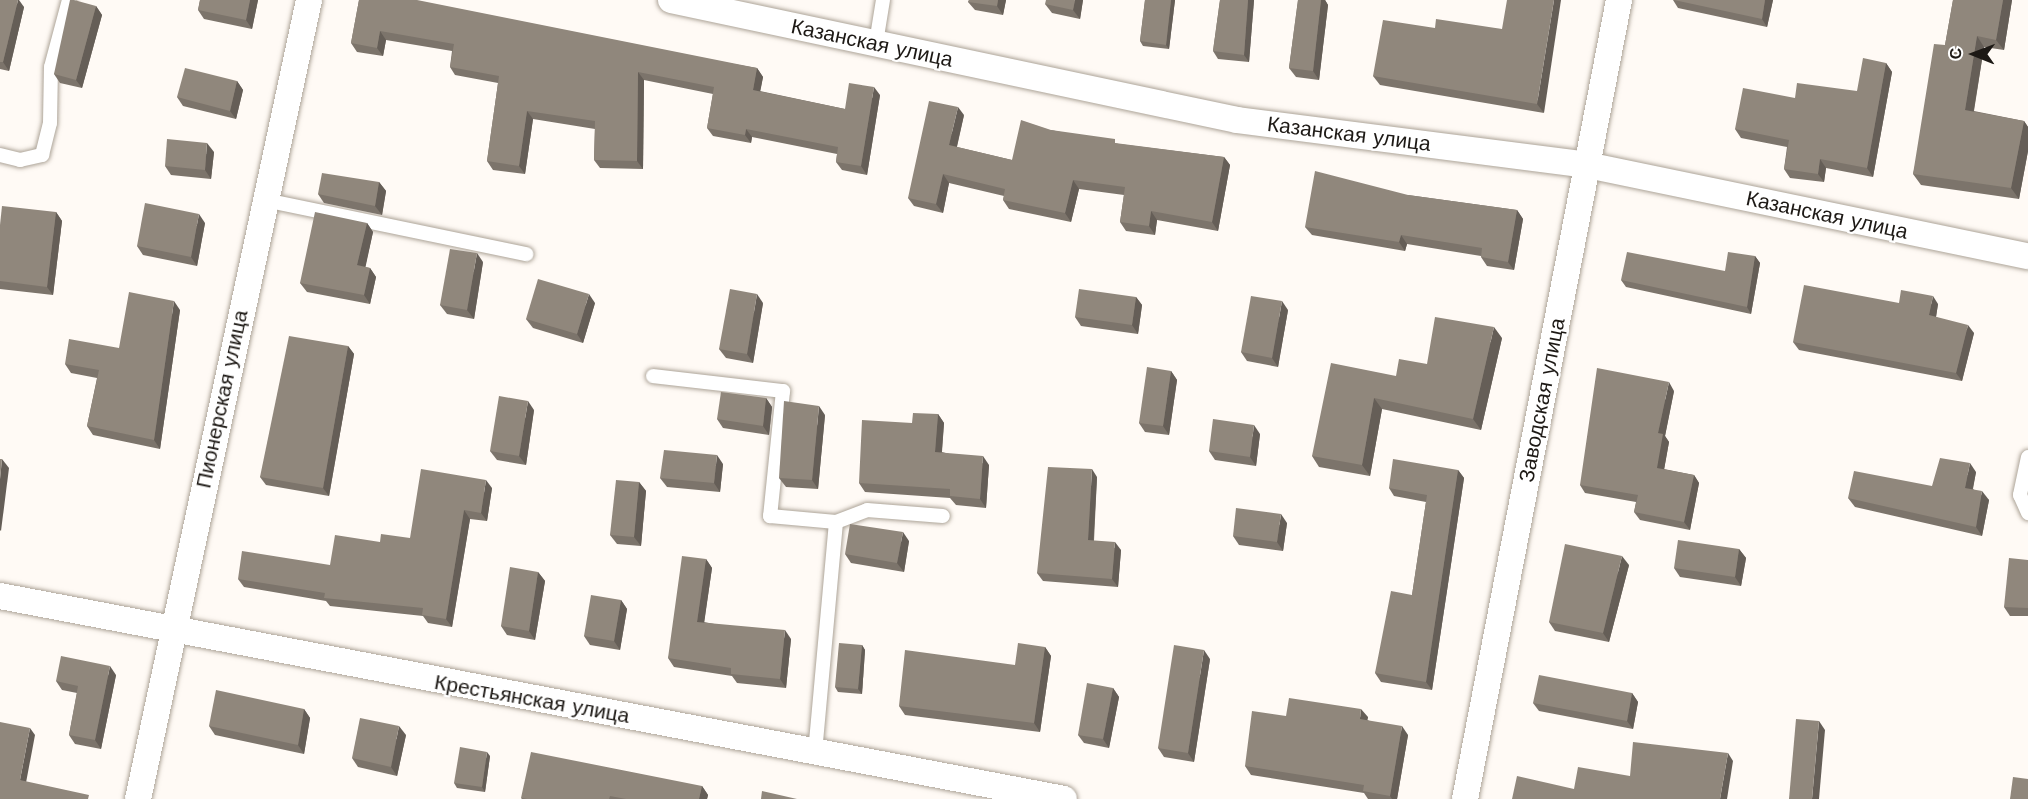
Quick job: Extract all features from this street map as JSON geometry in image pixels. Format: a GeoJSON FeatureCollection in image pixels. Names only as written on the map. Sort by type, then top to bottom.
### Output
{"type":"FeatureCollection","features":[{"type":"Feature","properties":{"kind":"street","name":"Пионерская улица"},"geometry":{"type":"LineString","coordinates":[[138,799],[309,0]]}},
{"type":"Feature","properties":{"kind":"street","name":"Казанская улица"},"geometry":{"type":"LineString","coordinates":[[671,0],[1237,120],[1587,165],[2028,256]]}},
{"type":"Feature","properties":{"kind":"street","name":"Заводская улица"},"geometry":{"type":"LineString","coordinates":[[1465,799],[1619,0]]}},
{"type":"Feature","properties":{"kind":"street","name":"Крестьянская улица"},"geometry":{"type":"LineString","coordinates":[[0,596],[172,633],[1064,799]]}},
{"type":"Feature","properties":{"kind":"lane"},"geometry":{"type":"LineString","coordinates":[[0,155],[20,160],[42,155],[50,123],[51,67],[69,0]]}},
{"type":"Feature","properties":{"kind":"lane"},"geometry":{"type":"LineString","coordinates":[[876,43],[883,0]]}},
{"type":"Feature","properties":{"kind":"lane"},"geometry":{"type":"LineString","coordinates":[[265,200],[526,254]]}},
{"type":"Feature","properties":{"kind":"lane"},"geometry":{"type":"LineString","coordinates":[[653,376],[783,391],[770,516],[836,522],[867,510],[943,516]]}},
{"type":"Feature","properties":{"kind":"lane"},"geometry":{"type":"LineString","coordinates":[[2028,457],[2020,495],[2028,513]]}},
{"type":"Feature","properties":{"kind":"lane"},"geometry":{"type":"LineString","coordinates":[[815,752],[836,522]]}},
{"type":"Feature","properties":{"kind":"building"},"geometry":{"type":"Polygon","coordinates":[[[0,0],[18,0],[3,62],[0,62],[0,0]]]}},
{"type":"Feature","properties":{"kind":"building"},"geometry":{"type":"Polygon","coordinates":[[[70,0],[96,6],[76,80],[54,74],[70,0]]]}},
{"type":"Feature","properties":{"kind":"building"},"geometry":{"type":"Polygon","coordinates":[[[200,0],[250,0],[246,20],[198,10],[200,0]]]}},
{"type":"Feature","properties":{"kind":"building"},"geometry":{"type":"Polygon","coordinates":[[[359,0],[417,0],[757,68],[753,90],[845,109],[849,83],[874,87],[861,166],[836,162],[838,147],[746,129],[745,135],[707,128],[714,87],[638,72],[637,161],[594,160],[595,121],[527,111],[519,166],[487,161],[499,76],[450,67],[454,44],[380,31],[377,48],[351,43],[359,0]]]}},
{"type":"Feature","properties":{"kind":"building"},"geometry":{"type":"Polygon","coordinates":[[[969,0],[998,0],[997,6],[968,2],[969,0]]]}},
{"type":"Feature","properties":{"kind":"building"},"geometry":{"type":"Polygon","coordinates":[[[1046,0],[1075,0],[1073,10],[1045,4],[1046,0]]]}},
{"type":"Feature","properties":{"kind":"building"},"geometry":{"type":"Polygon","coordinates":[[[1145,0],[1171,0],[1166,45],[1140,41],[1145,0]]]}},
{"type":"Feature","properties":{"kind":"building"},"geometry":{"type":"Polygon","coordinates":[[[1220,0],[1248,0],[1244,55],[1213,51],[1220,0]]]}},
{"type":"Feature","properties":{"kind":"building"},"geometry":{"type":"Polygon","coordinates":[[[1298,0],[1321,0],[1313,71],[1289,68],[1298,0]]]}},
{"type":"Feature","properties":{"kind":"building"},"geometry":{"type":"Polygon","coordinates":[[[1507,0],[1554,0],[1537,104],[1373,76],[1383,20],[1435,28],[1436,19],[1502,29],[1507,0]]]}},
{"type":"Feature","properties":{"kind":"building"},"geometry":{"type":"Polygon","coordinates":[[[1674,0],[1765,0],[1762,19],[1674,0]]]}},
{"type":"Feature","properties":{"kind":"building"},"geometry":{"type":"Polygon","coordinates":[[[1953,0],[2003,0],[1996,40],[1977,36],[1965,110],[2024,121],[2011,188],[1913,174],[1934,44],[1945,45],[1953,0]]]}},
{"type":"Feature","properties":{"kind":"building"},"geometry":{"type":"Polygon","coordinates":[[[1863,58],[1886,63],[1867,168],[1820,159],[1818,174],[1784,169],[1789,140],[1735,129],[1743,88],[1795,98],[1797,83],[1857,91],[1863,58]]]}},
{"type":"Feature","properties":{"kind":"building"},"geometry":{"type":"Polygon","coordinates":[[[185,68],[237,81],[230,111],[177,97],[185,68]]]}},
{"type":"Feature","properties":{"kind":"building"},"geometry":{"type":"Polygon","coordinates":[[[929,101],[958,107],[949,145],[1012,160],[1021,120],[1051,130],[1115,139],[1115,143],[1224,157],[1212,222],[1151,211],[1149,226],[1120,222],[1125,187],[1073,180],[1065,213],[1003,200],[1005,189],[943,174],[936,204],[908,198],[929,101]]]}},
{"type":"Feature","properties":{"kind":"building"},"geometry":{"type":"Polygon","coordinates":[[[167,139],[207,143],[205,170],[165,166],[167,139]]]}},
{"type":"Feature","properties":{"kind":"building"},"geometry":{"type":"Polygon","coordinates":[[[1315,171],[1408,195],[1517,210],[1508,262],[1481,257],[1482,248],[1401,235],[1399,242],[1305,227],[1315,171]]]}},
{"type":"Feature","properties":{"kind":"building"},"geometry":{"type":"Polygon","coordinates":[[[322,173],[379,182],[375,206],[318,194],[322,173]]]}},
{"type":"Feature","properties":{"kind":"building"},"geometry":{"type":"Polygon","coordinates":[[[145,203],[199,214],[191,257],[137,246],[145,203]]]}},
{"type":"Feature","properties":{"kind":"building"},"geometry":{"type":"Polygon","coordinates":[[[2,206],[56,212],[47,287],[0,281],[2,206]]]}},
{"type":"Feature","properties":{"kind":"building"},"geometry":{"type":"Polygon","coordinates":[[[315,212],[367,223],[357,265],[370,268],[364,295],[300,283],[315,212]]]}},
{"type":"Feature","properties":{"kind":"building"},"geometry":{"type":"Polygon","coordinates":[[[450,249],[477,253],[467,310],[440,305],[450,249]]]}},
{"type":"Feature","properties":{"kind":"building"},"geometry":{"type":"Polygon","coordinates":[[[1627,252],[1725,271],[1728,252],[1755,256],[1747,307],[1621,280],[1627,252]]]}},
{"type":"Feature","properties":{"kind":"building"},"geometry":{"type":"Polygon","coordinates":[[[538,279],[589,294],[577,334],[526,319],[538,279]]]}},
{"type":"Feature","properties":{"kind":"building"},"geometry":{"type":"Polygon","coordinates":[[[1804,285],[1899,303],[1901,290],[1933,296],[1929,315],[1968,325],[1956,373],[1793,342],[1804,285]]]}},
{"type":"Feature","properties":{"kind":"building"},"geometry":{"type":"Polygon","coordinates":[[[730,289],[757,294],[747,354],[719,349],[730,289]]]}},
{"type":"Feature","properties":{"kind":"building"},"geometry":{"type":"Polygon","coordinates":[[[1079,289],[1136,297],[1132,325],[1075,317],[1079,289]]]}},
{"type":"Feature","properties":{"kind":"building"},"geometry":{"type":"Polygon","coordinates":[[[129,292],[174,301],[154,440],[87,426],[99,370],[65,364],[69,339],[119,348],[129,292]]]}},
{"type":"Feature","properties":{"kind":"building"},"geometry":{"type":"Polygon","coordinates":[[[1251,296],[1282,301],[1272,358],[1241,352],[1251,296]]]}},
{"type":"Feature","properties":{"kind":"building"},"geometry":{"type":"Polygon","coordinates":[[[1435,317],[1494,327],[1473,419],[1374,398],[1362,465],[1312,456],[1331,363],[1396,376],[1399,359],[1427,364],[1435,317]]]}},
{"type":"Feature","properties":{"kind":"building"},"geometry":{"type":"Polygon","coordinates":[[[289,336],[348,346],[323,488],[260,477],[289,336]]]}},
{"type":"Feature","properties":{"kind":"building"},"geometry":{"type":"Polygon","coordinates":[[[1147,367],[1171,371],[1163,426],[1139,423],[1147,367]]]}},
{"type":"Feature","properties":{"kind":"building"},"geometry":{"type":"Polygon","coordinates":[[[1597,368],[1669,382],[1658,433],[1663,434],[1657,468],[1694,475],[1684,522],[1634,512],[1638,495],[1580,485],[1597,368]]]}},
{"type":"Feature","properties":{"kind":"building"},"geometry":{"type":"Polygon","coordinates":[[[721,392],[766,398],[763,426],[717,419],[721,392]]]}},
{"type":"Feature","properties":{"kind":"building"},"geometry":{"type":"Polygon","coordinates":[[[499,396],[528,401],[519,456],[490,451],[499,396]]]}},
{"type":"Feature","properties":{"kind":"building"},"geometry":{"type":"Polygon","coordinates":[[[784,401],[819,406],[812,480],[779,478],[784,401]]]}},
{"type":"Feature","properties":{"kind":"building"},"geometry":{"type":"Polygon","coordinates":[[[913,413],[938,414],[935,452],[983,456],[980,499],[950,496],[950,489],[859,483],[862,420],[912,423],[913,413]]]}},
{"type":"Feature","properties":{"kind":"building"},"geometry":{"type":"Polygon","coordinates":[[[1213,419],[1254,425],[1250,457],[1209,451],[1213,419]]]}},
{"type":"Feature","properties":{"kind":"building"},"geometry":{"type":"Polygon","coordinates":[[[664,450],[717,455],[714,483],[660,478],[664,450]]]}},
{"type":"Feature","properties":{"kind":"building"},"geometry":{"type":"Polygon","coordinates":[[[1940,458],[1970,463],[1965,488],[1982,491],[1976,527],[1848,498],[1854,471],[1932,486],[1940,458]]]}},
{"type":"Feature","properties":{"kind":"building"},"geometry":{"type":"Polygon","coordinates":[[[1393,459],[1458,470],[1426,682],[1375,673],[1391,591],[1412,595],[1427,495],[1389,488],[1393,459]]]}},
{"type":"Feature","properties":{"kind":"building"},"geometry":{"type":"Polygon","coordinates":[[[1048,467],[1092,469],[1088,540],[1115,542],[1112,579],[1037,573],[1048,467]]]}},
{"type":"Feature","properties":{"kind":"building"},"geometry":{"type":"Polygon","coordinates":[[[421,469],[486,480],[481,513],[464,510],[446,619],[422,615],[423,608],[324,598],[325,593],[238,579],[242,551],[330,565],[335,535],[380,542],[381,534],[410,538],[421,469]]]}},
{"type":"Feature","properties":{"kind":"building"},"geometry":{"type":"Polygon","coordinates":[[[616,480],[639,482],[634,537],[610,535],[616,480]]]}},
{"type":"Feature","properties":{"kind":"building"},"geometry":{"type":"Polygon","coordinates":[[[1236,508],[1281,514],[1277,542],[1233,536],[1236,508]]]}},
{"type":"Feature","properties":{"kind":"building"},"geometry":{"type":"Polygon","coordinates":[[[850,524],[903,532],[897,563],[845,554],[850,524]]]}},
{"type":"Feature","properties":{"kind":"building"},"geometry":{"type":"Polygon","coordinates":[[[1678,540],[1739,549],[1735,577],[1674,568],[1678,540]]]}},
{"type":"Feature","properties":{"kind":"building"},"geometry":{"type":"Polygon","coordinates":[[[1565,544],[1622,556],[1603,633],[1549,622],[1565,544]]]}},
{"type":"Feature","properties":{"kind":"building"},"geometry":{"type":"Polygon","coordinates":[[[682,556],[706,559],[697,622],[785,630],[780,679],[731,674],[731,668],[668,658],[682,556]]]}},
{"type":"Feature","properties":{"kind":"building"},"geometry":{"type":"Polygon","coordinates":[[[2009,558],[2028,560],[2028,608],[2004,607],[2009,558]]]}},
{"type":"Feature","properties":{"kind":"building"},"geometry":{"type":"Polygon","coordinates":[[[510,567],[538,572],[529,631],[501,626],[510,567]]]}},
{"type":"Feature","properties":{"kind":"building"},"geometry":{"type":"Polygon","coordinates":[[[591,595],[621,600],[614,641],[584,636],[591,595]]]}},
{"type":"Feature","properties":{"kind":"building"},"geometry":{"type":"Polygon","coordinates":[[[839,643],[862,645],[858,689],[835,687],[839,643]]]}},
{"type":"Feature","properties":{"kind":"building"},"geometry":{"type":"Polygon","coordinates":[[[1018,643],[1045,647],[1034,723],[899,706],[905,650],[1015,665],[1018,643]]]}},
{"type":"Feature","properties":{"kind":"building"},"geometry":{"type":"Polygon","coordinates":[[[1174,645],[1204,650],[1188,753],[1158,748],[1174,645]]]}},
{"type":"Feature","properties":{"kind":"building"},"geometry":{"type":"Polygon","coordinates":[[[61,656],[110,666],[95,740],[69,735],[78,686],[56,681],[61,656]]]}},
{"type":"Feature","properties":{"kind":"building"},"geometry":{"type":"Polygon","coordinates":[[[1539,675],[1632,693],[1627,721],[1533,703],[1539,675]]]}},
{"type":"Feature","properties":{"kind":"building"},"geometry":{"type":"Polygon","coordinates":[[[1087,683],[1113,688],[1103,739],[1078,735],[1087,683]]]}},
{"type":"Feature","properties":{"kind":"building"},"geometry":{"type":"Polygon","coordinates":[[[216,690],[304,709],[298,745],[209,726],[216,690]]]}},
{"type":"Feature","properties":{"kind":"building"},"geometry":{"type":"Polygon","coordinates":[[[1289,698],[1361,709],[1360,719],[1402,726],[1390,796],[1363,791],[1364,785],[1245,766],[1252,711],[1286,716],[1289,698]]]}},
{"type":"Feature","properties":{"kind":"building"},"geometry":{"type":"Polygon","coordinates":[[[360,718],[399,726],[391,767],[352,758],[360,718]]]}},
{"type":"Feature","properties":{"kind":"building"},"geometry":{"type":"Polygon","coordinates":[[[1796,719],[1819,721],[1812,799],[1789,799],[1796,719]]]}},
{"type":"Feature","properties":{"kind":"building"},"geometry":{"type":"Polygon","coordinates":[[[0,722],[30,728],[20,780],[89,795],[88,799],[0,799],[0,722]]]}},
{"type":"Feature","properties":{"kind":"building"},"geometry":{"type":"Polygon","coordinates":[[[1633,742],[1728,753],[1720,799],[1512,799],[1517,776],[1574,789],[1578,767],[1630,776],[1633,742]]]}},
{"type":"Feature","properties":{"kind":"building"},"geometry":{"type":"Polygon","coordinates":[[[460,747],[487,752],[482,787],[454,783],[460,747]]]}},
{"type":"Feature","properties":{"kind":"building"},"geometry":{"type":"Polygon","coordinates":[[[531,752],[702,786],[699,799],[626,799],[610,796],[609,799],[521,798],[531,752]]]}},
{"type":"Feature","properties":{"kind":"building"},"geometry":{"type":"Polygon","coordinates":[[[2013,777],[2028,779],[2028,799],[2010,799],[2013,777]]]}},
{"type":"Feature","properties":{"kind":"building"},"geometry":{"type":"Polygon","coordinates":[[[762,791],[797,799],[761,799],[762,791]]]}}]}
